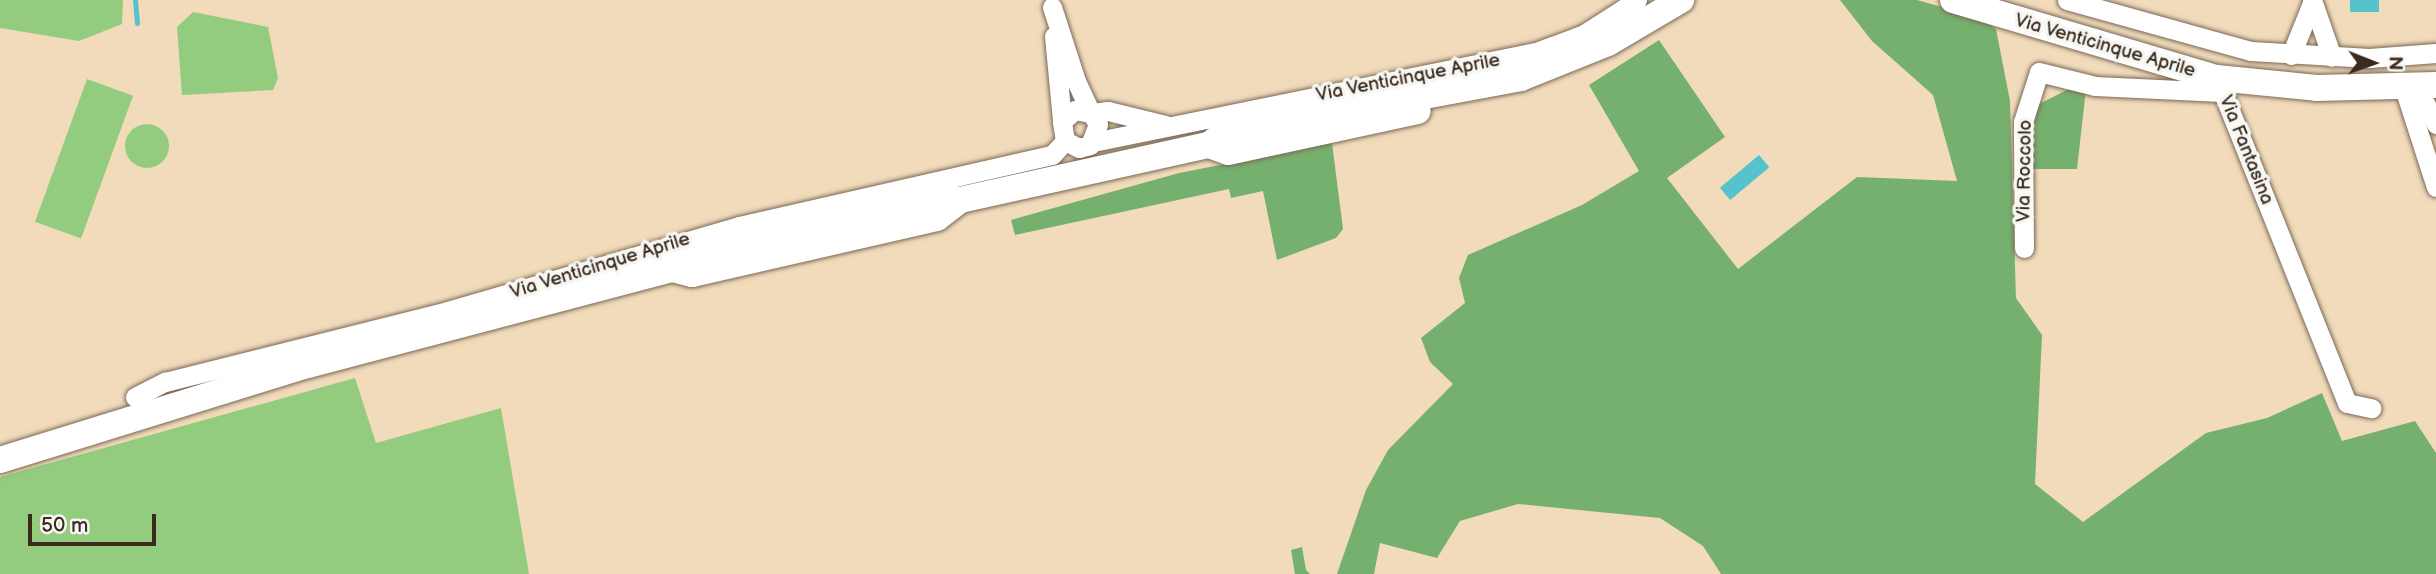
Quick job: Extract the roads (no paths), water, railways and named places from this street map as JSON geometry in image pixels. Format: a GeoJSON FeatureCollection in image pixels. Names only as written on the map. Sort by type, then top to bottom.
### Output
{"type":"FeatureCollection","features":[{"type":"Feature","properties":{"kind":"street","name":"Via Venticinque Aprile"},"geometry":{"type":"LineString","coordinates":[[0,460],[298,368],[672,270],[700,253],[932,197],[960,200],[1071,175],[1095,152],[1167,126],[1539,51],[1584,34],[1637,0]]}},
{"type":"Feature","properties":{"kind":"street","name":"Via Venticinque Aprile"},"geometry":{"type":"LineString","coordinates":[[1095,152],[1209,145],[1224,132],[1437,89],[1464,91],[1567,63],[1681,0]]}},
{"type":"Feature","properties":{"kind":"street","name":"Via Venticinque Aprile"},"geometry":{"type":"LineString","coordinates":[[1953,0],[2220,85]]}},
{"type":"Feature","properties":{"kind":"street"},"geometry":{"type":"LineString","coordinates":[[2067,0],[2188,37],[2291,55],[2332,57],[2436,53]]}},
{"type":"Feature","properties":{"kind":"street"},"geometry":{"type":"LineString","coordinates":[[2291,55],[2312,1]]}},
{"type":"Feature","properties":{"kind":"street"},"geometry":{"type":"LineString","coordinates":[[2312,1],[2332,57]]}},
{"type":"Feature","properties":{"kind":"street"},"geometry":{"type":"LineString","coordinates":[[1051,3],[1099,131],[1095,152],[1065,136]]}},
{"type":"Feature","properties":{"kind":"street"},"geometry":{"type":"LineString","coordinates":[[1051,3],[1071,175]]}},
{"type":"Feature","properties":{"kind":"street","name":"Via Roccolo"},"geometry":{"type":"LineString","coordinates":[[2024,248],[2023,122],[2039,72],[2095,86],[2220,85]]}},
{"type":"Feature","properties":{"kind":"street","name":"Via Fantasina"},"geometry":{"type":"LineString","coordinates":[[2371,408],[2347,403],[2220,85],[2419,87]]}},
{"type":"Feature","properties":{"kind":"street"},"geometry":{"type":"LineString","coordinates":[[2419,87],[2436,124]]}},
{"type":"Feature","properties":{"kind":"street"},"geometry":{"type":"LineString","coordinates":[[2419,87],[2436,187]]}},
{"type":"Feature","properties":{"kind":"street","name":"Via Venticinque Aprile"},"geometry":{"type":"LineString","coordinates":[[135,397],[165,382],[447,311],[739,226],[1052,155],[1065,136],[1075,110],[1167,126]]}},
{"type":"Feature","properties":{"kind":"water"},"geometry":{"type":"Polygon","coordinates":[[[2350,0],[2379,0],[2379,12],[2350,12],[2350,0]]]}},
{"type":"Feature","properties":{"kind":"water"},"geometry":{"type":"Polygon","coordinates":[[[1759,155],[1769,167],[1730,200],[1720,188],[1759,155]]]}},
{"type":"Feature","properties":{"kind":"waterway"},"geometry":{"type":"LineString","coordinates":[[135,0],[137,23]]}}]}
